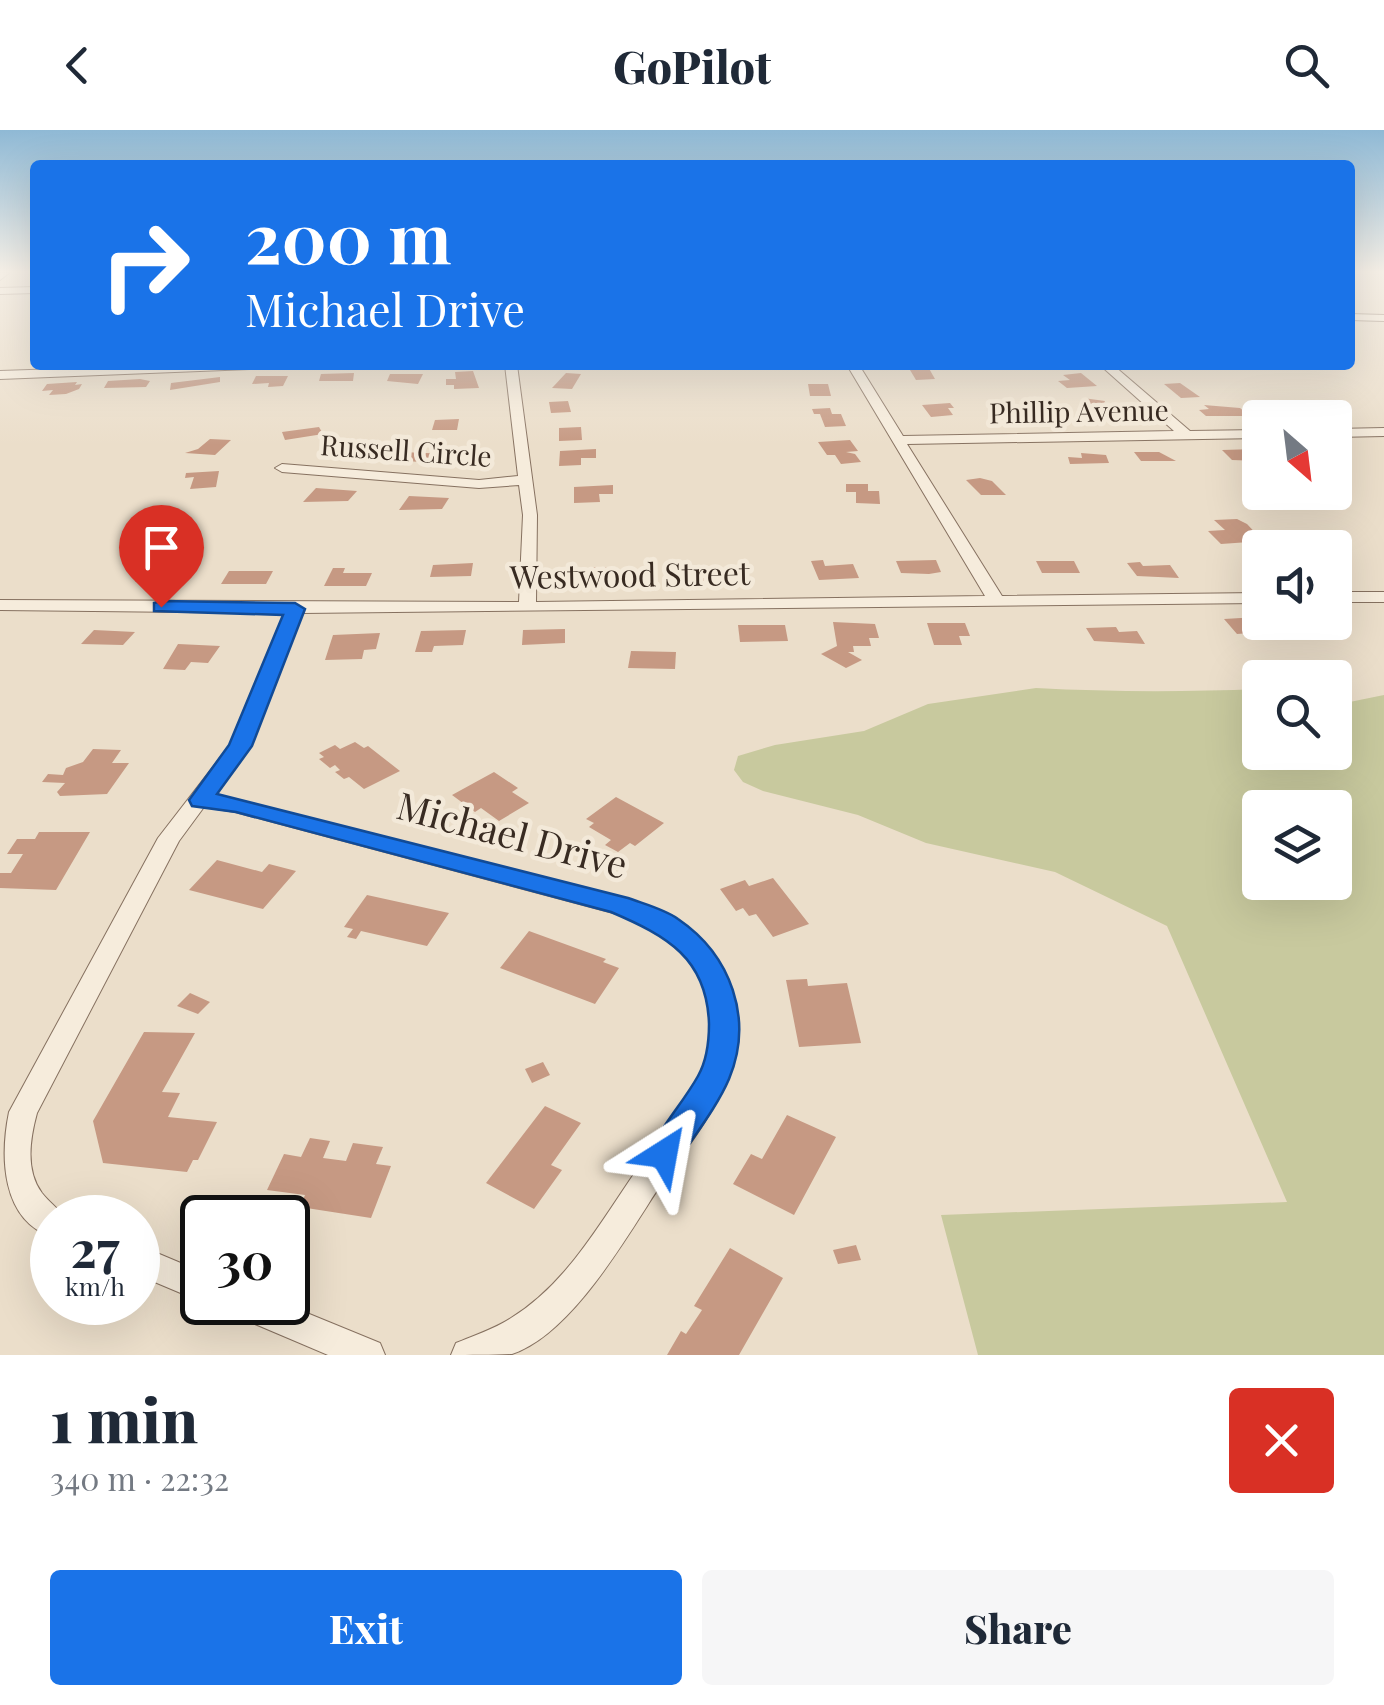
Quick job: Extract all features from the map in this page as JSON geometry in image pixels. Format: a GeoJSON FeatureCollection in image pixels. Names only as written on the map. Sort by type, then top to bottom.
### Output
{"type":"FeatureCollection","features":[{"type":"Feature","properties":{"kind":"street"},"geometry":{"type":"LineString","coordinates":[[0,375],[137,370]]}},
{"type":"Feature","properties":{"kind":"street"},"geometry":{"type":"LineString","coordinates":[[511,370],[530,522],[527,607]]}},
{"type":"Feature","properties":{"kind":"street"},"geometry":{"type":"LineString","coordinates":[[856,370],[996,601]]}},
{"type":"Feature","properties":{"kind":"street"},"geometry":{"type":"LineString","coordinates":[[1112,370],[1186,435]]}},
{"type":"Feature","properties":{"kind":"street"},"geometry":{"type":"LineString","coordinates":[[1352,433],[1384,432]]}},
{"type":"Feature","properties":{"kind":"street","name":"Phillip Avenue"},"geometry":{"type":"LineString","coordinates":[[898,440],[1242,434]]}},
{"type":"Feature","properties":{"kind":"street","name":"Russell Circle"},"geometry":{"type":"LineString","coordinates":[[282,468],[479,484],[526,480]]}},
{"type":"Feature","properties":{"kind":"street"},"geometry":{"type":"LineString","coordinates":[[1352,597],[1384,597]]}},
{"type":"Feature","properties":{"kind":"street","name":"Westwood Street"},"geometry":{"type":"LineString","coordinates":[[0,605],[295,609],[1242,598]]}},
{"type":"Feature","properties":{"kind":"street"},"geometry":{"type":"LineString","coordinates":[[30,1202],[16,1176],[16,1138],[23,1112],[165,845],[240,746],[295,609]]}},
{"type":"Feature","properties":{"kind":"street","name":"Michael Drive"},"geometry":{"type":"LineString","coordinates":[[201,800],[236,804],[636,910],[680,933],[702,956],[718,983],[727,1029],[720,1062],[704,1095],[639,1192],[557,1306],[522,1332],[468,1355]]}},
{"type":"Feature","properties":{"kind":"street"},"geometry":{"type":"LineString","coordinates":[[296,1325],[368,1355]]}},
{"type":"Feature","properties":{"kind":"green space"},"geometry":{"type":"Polygon","coordinates":[[[1036,688],[1242,689],[1242,770],[1352,770],[1352,702],[1384,695],[1384,1355],[978,1355],[941,1215],[1287,1202],[1167,926],[1055,872],[926,843],[858,815],[763,791],[743,782],[734,770],[738,756],[775,745],[864,731],[928,704],[1036,688]]]}},
{"type":"Feature","properties":{"kind":"building"},"geometry":{"type":"Polygon","coordinates":[[[910,370],[930,370],[935,379],[916,380],[910,370]]]}},
{"type":"Feature","properties":{"kind":"building"},"geometry":{"type":"Polygon","coordinates":[[[473,371],[479,388],[454,389],[454,385],[446,385],[446,379],[456,379],[455,372],[473,371]]]}},
{"type":"Feature","properties":{"kind":"building"},"geometry":{"type":"Polygon","coordinates":[[[354,373],[353,381],[319,381],[321,374],[354,373]]]}},
{"type":"Feature","properties":{"kind":"building"},"geometry":{"type":"Polygon","coordinates":[[[566,373],[581,374],[572,389],[552,388],[566,373]]]}},
{"type":"Feature","properties":{"kind":"building"},"geometry":{"type":"Polygon","coordinates":[[[1081,373],[1097,386],[1067,388],[1058,381],[1070,380],[1063,375],[1081,373]]]}},
{"type":"Feature","properties":{"kind":"building"},"geometry":{"type":"Polygon","coordinates":[[[390,374],[423,374],[418,384],[387,381],[390,374]]]}},
{"type":"Feature","properties":{"kind":"building"},"geometry":{"type":"Polygon","coordinates":[[[256,376],[288,376],[283,386],[268,387],[269,383],[252,384],[256,376]]]}},
{"type":"Feature","properties":{"kind":"building"},"geometry":{"type":"Polygon","coordinates":[[[220,377],[220,382],[170,390],[171,383],[220,377]]]}},
{"type":"Feature","properties":{"kind":"building"},"geometry":{"type":"Polygon","coordinates":[[[108,381],[150,381],[146,387],[104,388],[108,381]]]}},
{"type":"Feature","properties":{"kind":"building"},"geometry":{"type":"Polygon","coordinates":[[[77,382],[75,385],[82,384],[79,389],[66,394],[49,395],[53,390],[42,391],[47,384],[77,382]]]}},
{"type":"Feature","properties":{"kind":"building"},"geometry":{"type":"Polygon","coordinates":[[[1180,383],[1200,397],[1181,398],[1164,384],[1180,383]]]}},
{"type":"Feature","properties":{"kind":"building"},"geometry":{"type":"Polygon","coordinates":[[[808,384],[828,384],[831,396],[810,396],[808,384]]]}},
{"type":"Feature","properties":{"kind":"building"},"geometry":{"type":"Polygon","coordinates":[[[1083,398],[1105,401],[1098,418],[1078,416],[1083,398]]]}},
{"type":"Feature","properties":{"kind":"building"},"geometry":{"type":"Polygon","coordinates":[[[568,401],[571,412],[551,413],[549,402],[568,401]]]}},
{"type":"Feature","properties":{"kind":"building"},"geometry":{"type":"Polygon","coordinates":[[[950,403],[954,408],[948,408],[953,415],[931,417],[922,405],[950,403]]]}},
{"type":"Feature","properties":{"kind":"building"},"geometry":{"type":"Polygon","coordinates":[[[1204,405],[1240,408],[1242,416],[1206,416],[1199,410],[1209,409],[1204,405]]]}},
{"type":"Feature","properties":{"kind":"building"},"geometry":{"type":"Polygon","coordinates":[[[830,408],[832,414],[841,414],[846,426],[825,427],[820,414],[814,414],[812,409],[830,408]]]}},
{"type":"Feature","properties":{"kind":"building"},"geometry":{"type":"Polygon","coordinates":[[[459,419],[457,430],[432,430],[435,420],[459,419]]]}},
{"type":"Feature","properties":{"kind":"building"},"geometry":{"type":"Polygon","coordinates":[[[319,427],[323,434],[285,440],[282,432],[319,427]]]}},
{"type":"Feature","properties":{"kind":"building"},"geometry":{"type":"Polygon","coordinates":[[[581,427],[582,440],[559,441],[559,428],[581,427]]]}},
{"type":"Feature","properties":{"kind":"building"},"geometry":{"type":"Polygon","coordinates":[[[210,439],[231,440],[215,455],[185,453],[198,449],[210,439]]]}},
{"type":"Feature","properties":{"kind":"building"},"geometry":{"type":"Polygon","coordinates":[[[850,440],[858,451],[846,452],[855,454],[861,462],[841,464],[835,455],[827,455],[818,442],[850,440]]]}},
{"type":"Feature","properties":{"kind":"building"},"geometry":{"type":"Polygon","coordinates":[[[596,449],[596,458],[581,458],[581,465],[559,466],[560,451],[596,449]]]}},
{"type":"Feature","properties":{"kind":"building"},"geometry":{"type":"Polygon","coordinates":[[[1242,449],[1242,460],[1232,460],[1222,450],[1242,449]]]}},
{"type":"Feature","properties":{"kind":"building"},"geometry":{"type":"Polygon","coordinates":[[[402,452],[448,454],[441,463],[404,461],[407,457],[398,457],[402,452]]]}},
{"type":"Feature","properties":{"kind":"building"},"geometry":{"type":"Polygon","coordinates":[[[1134,452],[1159,452],[1176,461],[1141,461],[1134,452]]]}},
{"type":"Feature","properties":{"kind":"building"},"geometry":{"type":"Polygon","coordinates":[[[1081,453],[1106,455],[1109,463],[1070,464],[1068,457],[1082,458],[1081,453]]]}},
{"type":"Feature","properties":{"kind":"building"},"geometry":{"type":"Polygon","coordinates":[[[219,471],[216,487],[190,489],[194,477],[185,478],[186,473],[219,471]]]}},
{"type":"Feature","properties":{"kind":"building"},"geometry":{"type":"Polygon","coordinates":[[[966,480],[992,481],[1006,495],[981,495],[966,480]]]}},
{"type":"Feature","properties":{"kind":"building"},"geometry":{"type":"Polygon","coordinates":[[[846,484],[868,484],[868,491],[879,491],[880,504],[856,503],[856,492],[846,492],[846,484]]]}},
{"type":"Feature","properties":{"kind":"building"},"geometry":{"type":"Polygon","coordinates":[[[613,485],[613,494],[599,494],[600,502],[574,503],[574,487],[613,485]]]}},
{"type":"Feature","properties":{"kind":"building"},"geometry":{"type":"Polygon","coordinates":[[[316,488],[357,491],[348,501],[303,502],[316,488]]]}},
{"type":"Feature","properties":{"kind":"building"},"geometry":{"type":"Polygon","coordinates":[[[409,496],[449,498],[442,509],[399,510],[409,496]]]}},
{"type":"Feature","properties":{"kind":"building"},"geometry":{"type":"Polygon","coordinates":[[[1237,519],[1253,530],[1242,530],[1242,542],[1221,544],[1208,531],[1225,530],[1214,520],[1237,519]]]}},
{"type":"Feature","properties":{"kind":"building"},"geometry":{"type":"Polygon","coordinates":[[[823,560],[825,566],[853,564],[859,578],[819,580],[811,561],[823,560]]]}},
{"type":"Feature","properties":{"kind":"building"},"geometry":{"type":"Polygon","coordinates":[[[936,560],[941,572],[929,574],[901,573],[896,561],[936,560]]]}},
{"type":"Feature","properties":{"kind":"building"},"geometry":{"type":"Polygon","coordinates":[[[1036,561],[1074,561],[1080,573],[1042,573],[1036,561]]]}},
{"type":"Feature","properties":{"kind":"building"},"geometry":{"type":"Polygon","coordinates":[[[1140,562],[1143,566],[1170,565],[1179,578],[1137,576],[1127,563],[1140,562]]]}},
{"type":"Feature","properties":{"kind":"building"},"geometry":{"type":"Polygon","coordinates":[[[473,563],[471,576],[430,577],[433,565],[473,563]]]}},
{"type":"Feature","properties":{"kind":"building"},"geometry":{"type":"Polygon","coordinates":[[[617,567],[616,581],[576,581],[578,570],[617,567]]]}},
{"type":"Feature","properties":{"kind":"building"},"geometry":{"type":"Polygon","coordinates":[[[333,568],[345,568],[343,573],[372,573],[366,586],[324,586],[333,568]]]}},
{"type":"Feature","properties":{"kind":"building"},"geometry":{"type":"Polygon","coordinates":[[[668,568],[708,568],[708,581],[668,580],[668,568]]]}},
{"type":"Feature","properties":{"kind":"building"},"geometry":{"type":"Polygon","coordinates":[[[146,569],[188,570],[178,583],[135,582],[146,569]]]}},
{"type":"Feature","properties":{"kind":"building"},"geometry":{"type":"Polygon","coordinates":[[[229,571],[273,571],[266,584],[221,584],[229,571]]]}},
{"type":"Feature","properties":{"kind":"building"},"geometry":{"type":"Polygon","coordinates":[[[1242,618],[1242,634],[1237,634],[1224,619],[1242,618]]]}},
{"type":"Feature","properties":{"kind":"building"},"geometry":{"type":"Polygon","coordinates":[[[833,622],[875,624],[879,638],[869,638],[871,646],[853,646],[854,652],[848,652],[862,660],[846,668],[821,654],[837,646],[833,622]]]}},
{"type":"Feature","properties":{"kind":"building"},"geometry":{"type":"Polygon","coordinates":[[[927,623],[965,623],[970,636],[959,636],[962,645],[934,645],[927,623]]]}},
{"type":"Feature","properties":{"kind":"building"},"geometry":{"type":"Polygon","coordinates":[[[738,625],[785,625],[788,641],[740,642],[738,625]]]}},
{"type":"Feature","properties":{"kind":"building"},"geometry":{"type":"Polygon","coordinates":[[[1116,627],[1119,632],[1137,631],[1145,644],[1094,641],[1086,628],[1116,627]]]}},
{"type":"Feature","properties":{"kind":"building"},"geometry":{"type":"Polygon","coordinates":[[[565,629],[565,643],[522,645],[523,630],[565,629]]]}},
{"type":"Feature","properties":{"kind":"building"},"geometry":{"type":"Polygon","coordinates":[[[94,630],[135,632],[123,645],[81,644],[94,630]]]}},
{"type":"Feature","properties":{"kind":"building"},"geometry":{"type":"Polygon","coordinates":[[[466,630],[463,645],[434,646],[432,652],[415,652],[421,631],[466,630]]]}},
{"type":"Feature","properties":{"kind":"building"},"geometry":{"type":"Polygon","coordinates":[[[380,633],[376,649],[364,650],[362,659],[325,660],[333,635],[380,633]]]}},
{"type":"Feature","properties":{"kind":"building"},"geometry":{"type":"Polygon","coordinates":[[[178,644],[220,646],[208,663],[191,662],[185,670],[163,669],[178,644]]]}},
{"type":"Feature","properties":{"kind":"building"},"geometry":{"type":"Polygon","coordinates":[[[631,651],[676,652],[675,669],[628,668],[631,651]]]}},
{"type":"Feature","properties":{"kind":"building"},"geometry":{"type":"Polygon","coordinates":[[[355,742],[364,748],[368,746],[400,771],[364,789],[335,772],[340,770],[335,765],[330,768],[319,759],[324,757],[319,753],[335,745],[340,749],[355,742]]]}},
{"type":"Feature","properties":{"kind":"building"},"geometry":{"type":"Polygon","coordinates":[[[93,749],[121,750],[112,763],[129,763],[107,794],[60,796],[57,792],[65,783],[42,782],[48,774],[63,775],[66,768],[83,762],[93,749]]]}},
{"type":"Feature","properties":{"kind":"building"},"geometry":{"type":"Polygon","coordinates":[[[494,772],[518,788],[512,792],[529,803],[499,821],[481,808],[475,812],[452,795],[494,772]]]}},
{"type":"Feature","properties":{"kind":"building"},"geometry":{"type":"Polygon","coordinates":[[[616,797],[664,823],[635,846],[630,843],[618,852],[605,845],[611,840],[589,827],[594,823],[586,819],[616,797]]]}},
{"type":"Feature","properties":{"kind":"building"},"geometry":{"type":"Polygon","coordinates":[[[39,832],[90,832],[56,890],[0,888],[0,873],[11,873],[23,854],[7,854],[17,839],[35,839],[39,832]]]}},
{"type":"Feature","properties":{"kind":"building"},"geometry":{"type":"Polygon","coordinates":[[[217,860],[262,872],[269,864],[296,871],[263,909],[189,890],[217,860]]]}},
{"type":"Feature","properties":{"kind":"building"},"geometry":{"type":"Polygon","coordinates":[[[773,878],[809,924],[773,937],[756,914],[749,916],[743,908],[736,911],[720,889],[745,880],[749,886],[773,878]]]}},
{"type":"Feature","properties":{"kind":"building"},"geometry":{"type":"Polygon","coordinates":[[[367,895],[449,913],[427,946],[361,931],[356,939],[347,937],[353,929],[344,927],[367,895]]]}},
{"type":"Feature","properties":{"kind":"building"},"geometry":{"type":"Polygon","coordinates":[[[529,931],[606,959],[603,962],[619,968],[595,1004],[500,968],[529,931]]]}},
{"type":"Feature","properties":{"kind":"building"},"geometry":{"type":"Polygon","coordinates":[[[807,979],[808,986],[847,983],[861,1043],[799,1047],[786,980],[807,979]]]}},
{"type":"Feature","properties":{"kind":"building"},"geometry":{"type":"Polygon","coordinates":[[[190,993],[210,1002],[198,1014],[177,1006],[190,993]]]}},
{"type":"Feature","properties":{"kind":"building"},"geometry":{"type":"Polygon","coordinates":[[[144,1032],[195,1033],[162,1092],[180,1093],[168,1117],[217,1122],[198,1160],[193,1160],[187,1172],[103,1163],[93,1121],[144,1032]]]}},
{"type":"Feature","properties":{"kind":"building"},"geometry":{"type":"Polygon","coordinates":[[[543,1062],[550,1075],[532,1083],[525,1069],[543,1062]]]}},
{"type":"Feature","properties":{"kind":"building"},"geometry":{"type":"Polygon","coordinates":[[[545,1106],[581,1123],[551,1165],[562,1170],[534,1209],[486,1183],[545,1106]]]}},
{"type":"Feature","properties":{"kind":"building"},"geometry":{"type":"Polygon","coordinates":[[[787,1115],[836,1137],[794,1215],[733,1184],[751,1154],[762,1159],[787,1115]]]}},
{"type":"Feature","properties":{"kind":"building"},"geometry":{"type":"Polygon","coordinates":[[[310,1138],[330,1141],[323,1158],[346,1161],[353,1143],[383,1147],[376,1164],[391,1166],[371,1218],[310,1209],[310,1195],[267,1190],[284,1154],[301,1157],[310,1138]]]}},
{"type":"Feature","properties":{"kind":"building"},"geometry":{"type":"Polygon","coordinates":[[[856,1245],[861,1260],[838,1264],[833,1250],[856,1245]]]}},
{"type":"Feature","properties":{"kind":"building"},"geometry":{"type":"Polygon","coordinates":[[[730,1248],[783,1278],[739,1355],[667,1355],[681,1331],[686,1334],[702,1310],[694,1306],[730,1248]]]}},
{"type":"Feature","properties":{"kind":"route"},"geometry":{"type":"LineString","coordinates":[[161,607],[295,609],[240,746],[201,800],[236,804],[619,904],[666,924],[702,956],[723,998],[725,1046],[714,1078],[664,1154]]}}]}
